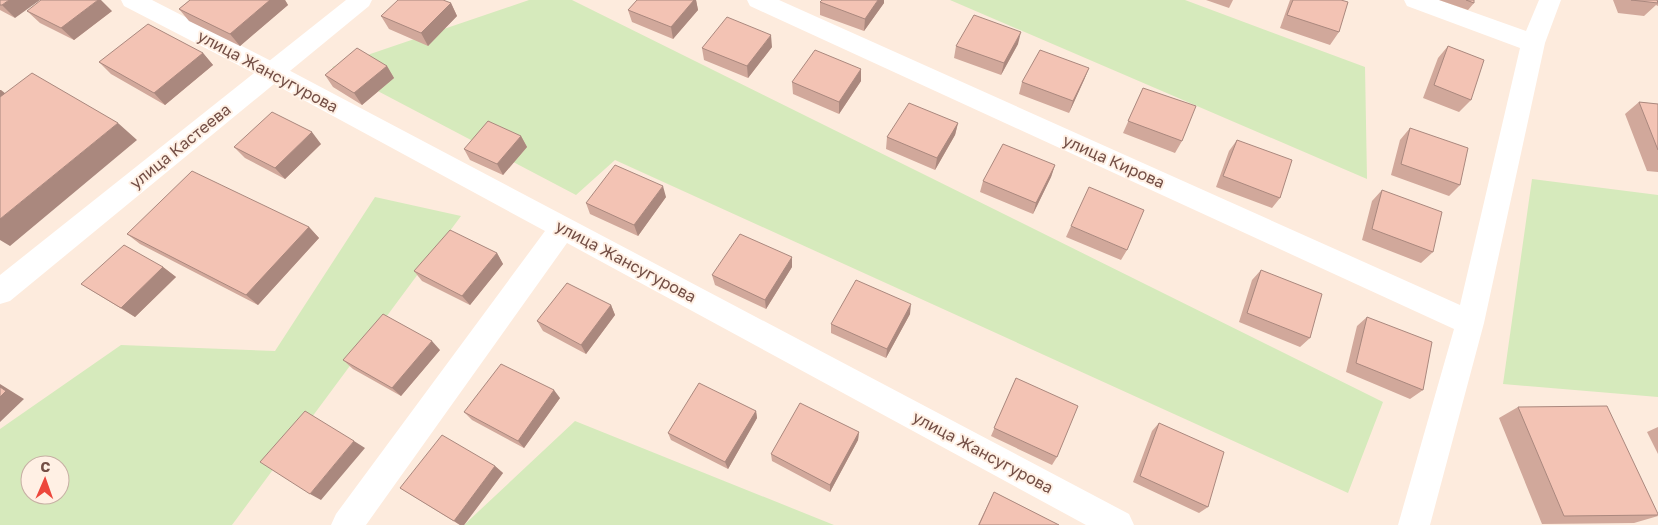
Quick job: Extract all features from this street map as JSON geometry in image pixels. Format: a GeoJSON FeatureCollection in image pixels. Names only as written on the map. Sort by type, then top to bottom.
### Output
{"type":"FeatureCollection","features":[{"type":"Feature","properties":{"kind":"street","name":"улица Жансугурова"},"geometry":{"type":"LineString","coordinates":[[132,0],[272,72],[1118,525]]}},
{"type":"Feature","properties":{"kind":"street","name":"улица Кастеева"},"geometry":{"type":"LineString","coordinates":[[0,292],[361,0]]}},
{"type":"Feature","properties":{"kind":"street","name":"улица Кирова"},"geometry":{"type":"LineString","coordinates":[[758,0],[1470,323]]}},
{"type":"Feature","properties":{"kind":"street"},"geometry":{"type":"LineString","coordinates":[[1415,0],[1533,43]]}},
{"type":"Feature","properties":{"kind":"street"},"geometry":{"type":"LineString","coordinates":[[1414,525],[1470,323],[1533,43],[1550,0]]}},
{"type":"Feature","properties":{"kind":"street"},"geometry":{"type":"LineString","coordinates":[[347,525],[563,228]]}},
{"type":"Feature","properties":{"kind":"green space"},"geometry":{"type":"Polygon","coordinates":[[[529,0],[572,0],[1383,402],[1348,493],[615,160],[576,195],[332,67],[529,0]]]}},
{"type":"Feature","properties":{"kind":"green space"},"geometry":{"type":"Polygon","coordinates":[[[950,0],[1185,0],[1365,67],[1367,179],[950,0]]]}},
{"type":"Feature","properties":{"kind":"green space"},"geometry":{"type":"Polygon","coordinates":[[[1532,179],[1658,195],[1658,397],[1503,384],[1532,179]]]}},
{"type":"Feature","properties":{"kind":"green space"},"geometry":{"type":"Polygon","coordinates":[[[375,197],[461,216],[232,525],[0,525],[0,429],[121,345],[275,351],[375,197]]]}},
{"type":"Feature","properties":{"kind":"green space"},"geometry":{"type":"Polygon","coordinates":[[[575,421],[834,525],[464,525],[575,421]]]}},
{"type":"Feature","properties":{"kind":"building"},"geometry":{"type":"Polygon","coordinates":[[[0,0],[9,0],[0,5],[0,0]]]}},
{"type":"Feature","properties":{"kind":"building"},"geometry":{"type":"Polygon","coordinates":[[[41,0],[98,0],[61,28],[27,11],[41,0]]]}},
{"type":"Feature","properties":{"kind":"building"},"geometry":{"type":"Polygon","coordinates":[[[190,0],[270,0],[230,34],[179,9],[190,0]]]}},
{"type":"Feature","properties":{"kind":"building"},"geometry":{"type":"Polygon","coordinates":[[[398,0],[443,0],[451,3],[421,33],[381,16],[398,0]]]}},
{"type":"Feature","properties":{"kind":"building"},"geometry":{"type":"Polygon","coordinates":[[[637,0],[694,0],[671,27],[628,10],[637,0]]]}},
{"type":"Feature","properties":{"kind":"building"},"geometry":{"type":"Polygon","coordinates":[[[822,0],[878,0],[865,19],[820,2],[822,0]]]}},
{"type":"Feature","properties":{"kind":"building"},"geometry":{"type":"Polygon","coordinates":[[[1293,0],[1341,0],[1348,2],[1339,32],[1287,15],[1293,0]]]}},
{"type":"Feature","properties":{"kind":"building"},"geometry":{"type":"Polygon","coordinates":[[[1631,0],[1657,0],[1658,3],[1631,0]]]}},
{"type":"Feature","properties":{"kind":"building"},"geometry":{"type":"Polygon","coordinates":[[[974,15],[1021,32],[1004,63],[956,46],[974,15]]]}},
{"type":"Feature","properties":{"kind":"building"},"geometry":{"type":"Polygon","coordinates":[[[727,17],[771,35],[747,66],[702,48],[727,17]]]}},
{"type":"Feature","properties":{"kind":"building"},"geometry":{"type":"Polygon","coordinates":[[[148,24],[203,53],[154,93],[99,62],[148,24]]]}},
{"type":"Feature","properties":{"kind":"building"},"geometry":{"type":"Polygon","coordinates":[[[1448,46],[1484,60],[1471,100],[1434,85],[1448,46]]]}},
{"type":"Feature","properties":{"kind":"building"},"geometry":{"type":"Polygon","coordinates":[[[357,48],[387,66],[354,93],[325,75],[357,48]]]}},
{"type":"Feature","properties":{"kind":"building"},"geometry":{"type":"Polygon","coordinates":[[[815,50],[861,69],[839,102],[792,82],[815,50]]]}},
{"type":"Feature","properties":{"kind":"building"},"geometry":{"type":"Polygon","coordinates":[[[1040,50],[1089,68],[1073,101],[1022,82],[1040,50]]]}},
{"type":"Feature","properties":{"kind":"building"},"geometry":{"type":"Polygon","coordinates":[[[32,73],[118,123],[0,219],[0,97],[32,73]]]}},
{"type":"Feature","properties":{"kind":"building"},"geometry":{"type":"Polygon","coordinates":[[[1143,88],[1196,106],[1182,141],[1128,121],[1143,88]]]}},
{"type":"Feature","properties":{"kind":"building"},"geometry":{"type":"Polygon","coordinates":[[[1639,102],[1658,104],[1658,150],[1639,102]]]}},
{"type":"Feature","properties":{"kind":"building"},"geometry":{"type":"Polygon","coordinates":[[[909,103],[958,123],[937,158],[887,137],[909,103]]]}},
{"type":"Feature","properties":{"kind":"building"},"geometry":{"type":"Polygon","coordinates":[[[272,112],[312,132],[275,168],[234,147],[272,112]]]}},
{"type":"Feature","properties":{"kind":"building"},"geometry":{"type":"Polygon","coordinates":[[[488,121],[521,136],[497,164],[464,149],[488,121]]]}},
{"type":"Feature","properties":{"kind":"building"},"geometry":{"type":"Polygon","coordinates":[[[1410,128],[1468,148],[1460,185],[1401,164],[1410,128]]]}},
{"type":"Feature","properties":{"kind":"building"},"geometry":{"type":"Polygon","coordinates":[[[1237,140],[1292,160],[1280,198],[1223,176],[1237,140]]]}},
{"type":"Feature","properties":{"kind":"building"},"geometry":{"type":"Polygon","coordinates":[[[1003,144],[1055,165],[1036,203],[983,181],[1003,144]]]}},
{"type":"Feature","properties":{"kind":"building"},"geometry":{"type":"Polygon","coordinates":[[[615,165],[663,186],[634,225],[586,203],[615,165]]]}},
{"type":"Feature","properties":{"kind":"building"},"geometry":{"type":"Polygon","coordinates":[[[192,171],[309,227],[246,295],[127,234],[192,171]]]}},
{"type":"Feature","properties":{"kind":"building"},"geometry":{"type":"Polygon","coordinates":[[[1089,187],[1144,210],[1127,250],[1071,226],[1089,187]]]}},
{"type":"Feature","properties":{"kind":"building"},"geometry":{"type":"Polygon","coordinates":[[[1382,190],[1442,212],[1433,252],[1372,229],[1382,190]]]}},
{"type":"Feature","properties":{"kind":"building"},"geometry":{"type":"Polygon","coordinates":[[[450,230],[497,253],[462,296],[414,271],[450,230]]]}},
{"type":"Feature","properties":{"kind":"building"},"geometry":{"type":"Polygon","coordinates":[[[740,234],[792,257],[765,300],[712,275],[740,234]]]}},
{"type":"Feature","properties":{"kind":"building"},"geometry":{"type":"Polygon","coordinates":[[[124,245],[163,267],[121,308],[81,284],[124,245]]]}},
{"type":"Feature","properties":{"kind":"building"},"geometry":{"type":"Polygon","coordinates":[[[1261,270],[1322,294],[1310,338],[1247,313],[1261,270]]]}},
{"type":"Feature","properties":{"kind":"building"},"geometry":{"type":"Polygon","coordinates":[[[856,280],[911,304],[887,349],[831,324],[856,280]]]}},
{"type":"Feature","properties":{"kind":"building"},"geometry":{"type":"Polygon","coordinates":[[[567,283],[611,305],[581,345],[537,321],[567,283]]]}},
{"type":"Feature","properties":{"kind":"building"},"geometry":{"type":"Polygon","coordinates":[[[383,314],[432,341],[392,388],[343,360],[383,314]]]}},
{"type":"Feature","properties":{"kind":"building"},"geometry":{"type":"Polygon","coordinates":[[[1367,317],[1432,342],[1423,390],[1356,363],[1367,317]]]}},
{"type":"Feature","properties":{"kind":"building"},"geometry":{"type":"Polygon","coordinates":[[[501,364],[554,390],[518,441],[464,412],[501,364]]]}},
{"type":"Feature","properties":{"kind":"building"},"geometry":{"type":"Polygon","coordinates":[[[1016,378],[1078,406],[1057,457],[994,428],[1016,378]]]}},
{"type":"Feature","properties":{"kind":"building"},"geometry":{"type":"Polygon","coordinates":[[[699,383],[756,411],[725,462],[668,433],[699,383]]]}},
{"type":"Feature","properties":{"kind":"building"},"geometry":{"type":"Polygon","coordinates":[[[0,387],[6,391],[0,397],[0,387]]]}},
{"type":"Feature","properties":{"kind":"building"},"geometry":{"type":"Polygon","coordinates":[[[800,403],[859,432],[830,485],[771,454],[800,403]]]}},
{"type":"Feature","properties":{"kind":"building"},"geometry":{"type":"Polygon","coordinates":[[[1607,406],[1658,515],[1564,516],[1518,407],[1607,406]]]}},
{"type":"Feature","properties":{"kind":"building"},"geometry":{"type":"Polygon","coordinates":[[[305,411],[354,441],[310,494],[260,462],[305,411]]]}},
{"type":"Feature","properties":{"kind":"building"},"geometry":{"type":"Polygon","coordinates":[[[1159,423],[1224,452],[1208,507],[1140,476],[1159,423]]]}},
{"type":"Feature","properties":{"kind":"building"},"geometry":{"type":"Polygon","coordinates":[[[442,435],[495,466],[454,521],[400,488],[442,435]]]}},
{"type":"Feature","properties":{"kind":"building"},"geometry":{"type":"Polygon","coordinates":[[[994,492],[1059,525],[979,525],[994,492]]]}}]}
